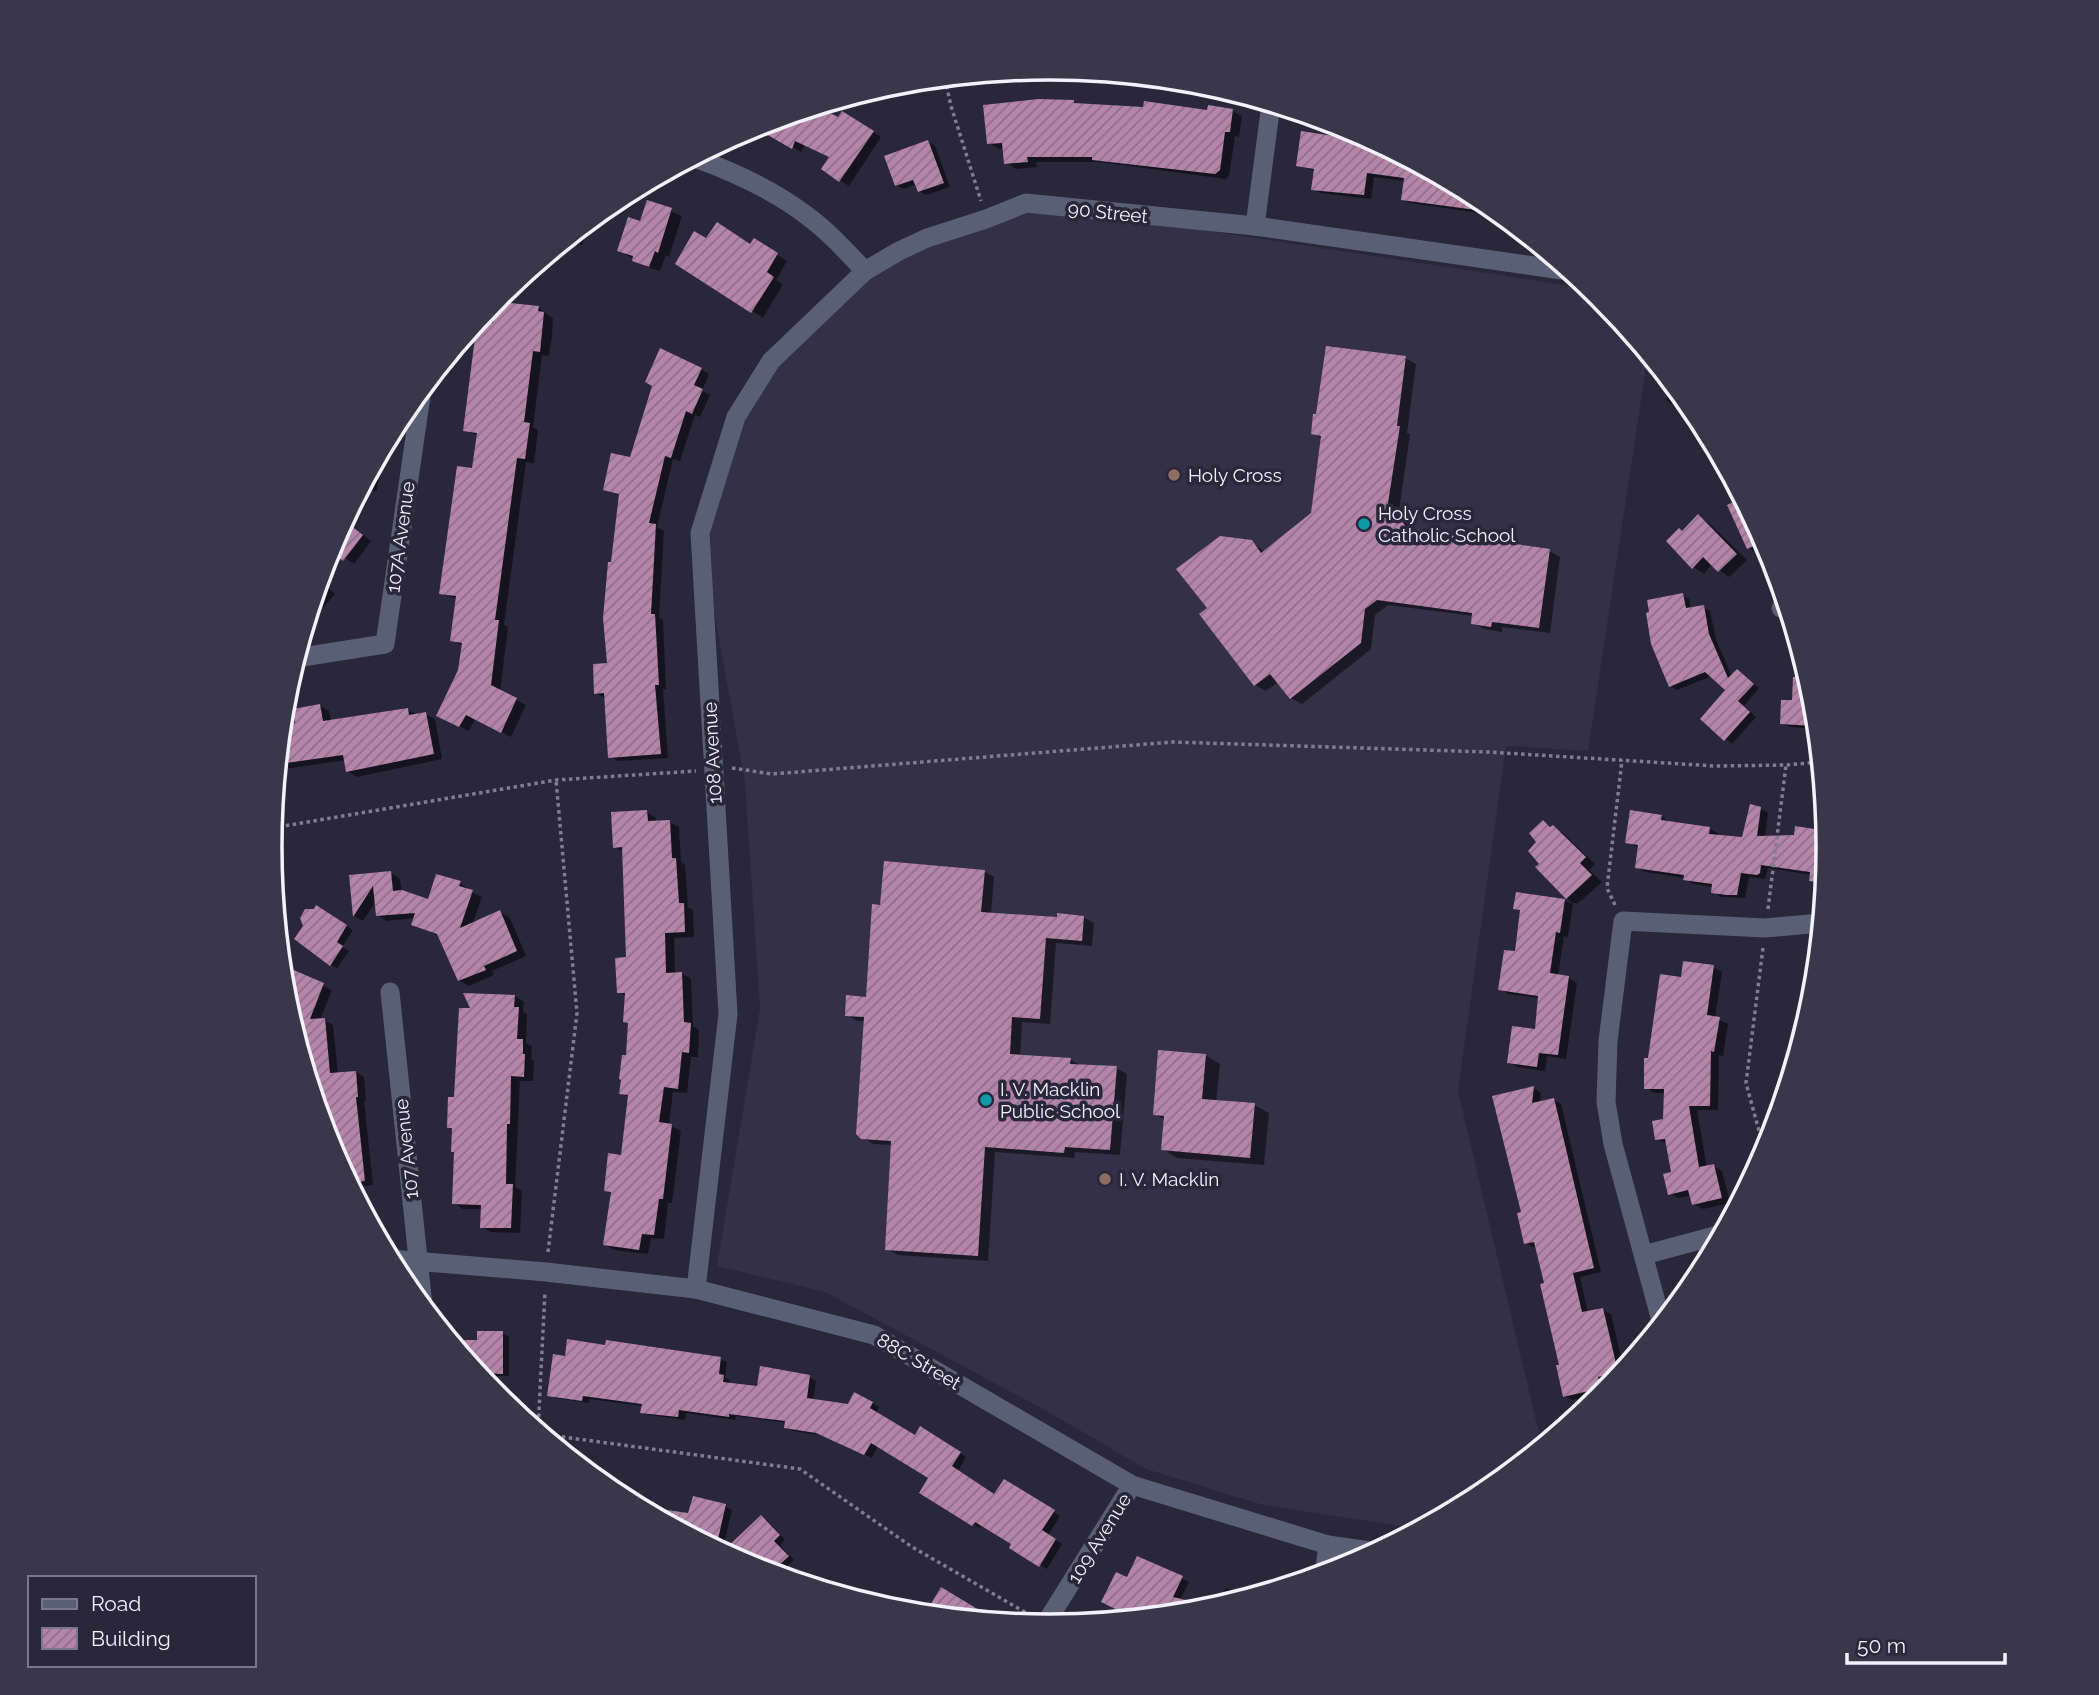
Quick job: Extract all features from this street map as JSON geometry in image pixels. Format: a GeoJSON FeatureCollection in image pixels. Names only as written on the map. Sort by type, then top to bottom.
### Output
{"type":"FeatureCollection","features":[{"type":"Feature","properties":{"kind":"street"},"geometry":{"type":"LineString","coordinates":[[1255,226],[1270,113]]}},
{"type":"Feature","properties":{"kind":"street"},"geometry":{"type":"LineString","coordinates":[[705,162],[755,183],[805,214],[832,236],[865,271]]}},
{"type":"Feature","properties":{"kind":"street","name":"90 Street"},"geometry":{"type":"LineString","coordinates":[[865,271],[927,238],[1026,203],[1255,226],[1552,269]]}},
{"type":"Feature","properties":{"kind":"street","name":"108 Avenue"},"geometry":{"type":"LineString","coordinates":[[696,1289],[727,1014],[700,533],[736,417],[771,361],[865,271]]}},
{"type":"Feature","properties":{"kind":"street","name":"107A Avenue"},"geometry":{"type":"LineString","coordinates":[[307,656],[385,644],[419,412]]}},
{"type":"Feature","properties":{"kind":"street"},"geometry":{"type":"LineString","coordinates":[[1659,1313],[1613,1144],[1606,1102],[1608,1041],[1623,921],[1765,928],[1812,924]]}},
{"type":"Feature","properties":{"kind":"street","name":"107 Avenue"},"geometry":{"type":"LineString","coordinates":[[390,992],[420,1285]]}},
{"type":"Feature","properties":{"kind":"street"},"geometry":{"type":"LineString","coordinates":[[1644,1255],[1710,1237]]}},
{"type":"Feature","properties":{"kind":"street","name":"88C Street"},"geometry":{"type":"LineString","coordinates":[[403,1260],[546,1272],[696,1289],[874,1335],[1132,1485],[1328,1545],[1358,1549]]}},
{"type":"Feature","properties":{"kind":"street","name":"109 Avenue"},"geometry":{"type":"LineString","coordinates":[[1052,1614],[1132,1485]]}},
{"type":"Feature","properties":{"kind":"street"},"geometry":{"type":"LineString","coordinates":[[1326,1563],[1328,1545]]}},
{"type":"Feature","properties":{"kind":"path"},"geometry":{"type":"LineString","coordinates":[[947,87],[986,219]]}},
{"type":"Feature","properties":{"kind":"path"},"geometry":{"type":"LineString","coordinates":[[283,826],[556,780],[739,768],[772,774],[1172,742],[1488,751],[1715,766],[1812,763]]}},
{"type":"Feature","properties":{"kind":"path"},"geometry":{"type":"LineString","coordinates":[[1622,760],[1607,888],[1623,921]]}},
{"type":"Feature","properties":{"kind":"path"},"geometry":{"type":"LineString","coordinates":[[1760,1135],[1746,1083],[1786,765]]}},
{"type":"Feature","properties":{"kind":"path"},"geometry":{"type":"LineString","coordinates":[[540,1420],[546,1272],[578,1013],[556,780]]}},
{"type":"Feature","properties":{"kind":"path"},"geometry":{"type":"LineString","coordinates":[[557,1435],[800,1469],[912,1547],[1025,1614]]}},
{"type":"Feature","properties":{"kind":"shaded area"},"geometry":{"type":"Polygon","coordinates":[[[1026,203],[1571,286],[1592,305],[1646,367],[1588,751],[1506,746],[1458,1091],[1540,1437],[1476,1485],[1405,1527],[1263,1505],[1146,1469],[1050,1413],[825,1292],[717,1266],[760,1009],[745,782],[700,533],[736,417],[771,361],[865,271],[1026,203]]]}},
{"type":"Feature","properties":{"kind":"building"},"geometry":{"type":"Polygon","coordinates":[[[1038,99],[1143,107],[1144,101],[1207,110],[1208,105],[1233,109],[1230,132],[1225,132],[1220,170],[1215,174],[1092,160],[1092,157],[1027,157],[1028,162],[1004,164],[1002,143],[987,144],[983,105],[1038,99]]]}},
{"type":"Feature","properties":{"kind":"building"},"geometry":{"type":"Polygon","coordinates":[[[842,111],[874,131],[839,182],[821,169],[829,157],[795,141],[792,149],[767,135],[830,113],[838,117],[842,111]]]}},
{"type":"Feature","properties":{"kind":"building"},"geometry":{"type":"Polygon","coordinates":[[[1301,131],[1336,136],[1433,183],[1476,210],[1401,200],[1404,178],[1367,173],[1364,195],[1311,190],[1314,169],[1296,166],[1301,131]]]}},
{"type":"Feature","properties":{"kind":"building"},"geometry":{"type":"Polygon","coordinates":[[[928,140],[944,183],[918,192],[913,180],[895,186],[884,156],[928,140]]]}},
{"type":"Feature","properties":{"kind":"building"},"geometry":{"type":"Polygon","coordinates":[[[647,200],[672,208],[658,253],[655,251],[649,267],[632,261],[633,256],[617,251],[628,217],[640,221],[647,200]]]}},
{"type":"Feature","properties":{"kind":"building"},"geometry":{"type":"Polygon","coordinates":[[[717,222],[750,244],[754,238],[778,253],[767,272],[774,277],[751,313],[675,264],[694,231],[706,238],[717,222]]]}},
{"type":"Feature","properties":{"kind":"building"},"geometry":{"type":"Polygon","coordinates":[[[509,303],[539,306],[538,311],[544,312],[540,352],[533,351],[524,422],[530,423],[525,459],[517,458],[495,620],[499,620],[491,685],[517,698],[501,733],[466,715],[459,727],[436,716],[458,670],[462,643],[450,641],[456,596],[439,594],[457,466],[472,468],[477,433],[463,431],[475,340],[509,303]]]}},
{"type":"Feature","properties":{"kind":"building","name":"Holy Cross Catholic School"},"geometry":{"type":"Polygon","coordinates":[[[1326,346],[1406,356],[1397,426],[1400,426],[1388,503],[1407,528],[1550,549],[1539,628],[1492,622],[1491,627],[1471,624],[1472,613],[1377,600],[1365,609],[1361,643],[1290,699],[1270,674],[1254,686],[1199,614],[1207,608],[1176,569],[1220,536],[1252,540],[1261,553],[1311,513],[1321,436],[1311,434],[1326,346]]]}},
{"type":"Feature","properties":{"kind":"building"},"geometry":{"type":"Polygon","coordinates":[[[660,348],[702,368],[694,385],[703,389],[692,414],[686,411],[671,458],[665,456],[649,523],[656,524],[651,614],[655,614],[659,685],[655,685],[661,754],[608,758],[604,693],[594,694],[593,664],[607,663],[603,618],[608,562],[611,562],[619,494],[603,490],[611,453],[630,457],[652,386],[645,382],[660,348]]]}},
{"type":"Feature","properties":{"kind":"building"},"geometry":{"type":"Polygon","coordinates":[[[1734,502],[1754,546],[1747,549],[1727,505],[1734,502]]]}},
{"type":"Feature","properties":{"kind":"building"},"geometry":{"type":"Polygon","coordinates":[[[1698,514],[1737,554],[1718,572],[1703,557],[1692,569],[1666,541],[1679,528],[1682,531],[1698,514]]]}},
{"type":"Feature","properties":{"kind":"building"},"geometry":{"type":"Polygon","coordinates":[[[353,527],[363,535],[343,561],[339,558],[353,527]]]}},
{"type":"Feature","properties":{"kind":"building"},"geometry":{"type":"Polygon","coordinates":[[[1683,593],[1686,608],[1704,605],[1709,634],[1728,678],[1737,669],[1754,684],[1738,701],[1750,712],[1724,741],[1700,719],[1725,690],[1705,672],[1669,687],[1651,644],[1646,613],[1649,612],[1647,600],[1683,593]]]}},
{"type":"Feature","properties":{"kind":"building"},"geometry":{"type":"Polygon","coordinates":[[[1793,677],[1797,677],[1806,726],[1780,724],[1781,700],[1792,700],[1793,677]]]}},
{"type":"Feature","properties":{"kind":"building"},"geometry":{"type":"Polygon","coordinates":[[[320,704],[323,721],[408,708],[409,715],[426,712],[434,754],[346,772],[343,755],[287,763],[295,709],[320,704]]]}},
{"type":"Feature","properties":{"kind":"building"},"geometry":{"type":"Polygon","coordinates":[[[1750,804],[1761,807],[1757,836],[1794,835],[1795,826],[1816,829],[1815,882],[1809,881],[1810,872],[1761,865],[1757,875],[1741,873],[1737,895],[1711,893],[1712,884],[1683,880],[1684,875],[1635,868],[1638,845],[1625,843],[1630,810],[1662,815],[1661,820],[1710,827],[1709,834],[1742,837],[1750,804]]]}},
{"type":"Feature","properties":{"kind":"building"},"geometry":{"type":"Polygon","coordinates":[[[647,810],[648,821],[670,820],[672,858],[676,858],[679,903],[684,903],[685,932],[665,933],[666,973],[682,972],[684,1022],[691,1023],[689,1053],[682,1052],[678,1089],[664,1087],[659,1122],[672,1124],[663,1199],[659,1199],[654,1235],[642,1234],[639,1250],[603,1245],[611,1192],[604,1191],[608,1153],[621,1155],[628,1095],[619,1094],[628,1023],[623,1022],[625,993],[617,993],[615,958],[626,957],[622,847],[613,848],[611,812],[647,810]]]}},
{"type":"Feature","properties":{"kind":"building"},"geometry":{"type":"Polygon","coordinates":[[[1543,820],[1550,827],[1553,825],[1586,857],[1580,863],[1592,875],[1566,899],[1535,867],[1539,864],[1528,851],[1536,842],[1529,833],[1543,820]]]}},
{"type":"Feature","properties":{"kind":"building","name":"I. V. Macklin Public School"},"geometry":{"type":"Polygon","coordinates":[[[884,861],[985,870],[981,912],[1084,916],[1082,941],[1046,938],[1040,1019],[1012,1017],[1010,1054],[1071,1058],[1070,1064],[1117,1066],[1110,1150],[1065,1147],[1064,1153],[985,1147],[978,1256],[885,1250],[891,1141],[861,1139],[856,1134],[864,1017],[845,1016],[846,995],[866,997],[872,904],[880,905],[884,861]]]}},
{"type":"Feature","properties":{"kind":"building"},"geometry":{"type":"Polygon","coordinates":[[[391,871],[393,891],[402,890],[428,899],[436,874],[461,881],[459,886],[473,890],[460,928],[500,910],[517,951],[484,966],[486,970],[458,981],[437,934],[411,925],[415,913],[376,916],[373,886],[353,917],[349,875],[391,871]]]}},
{"type":"Feature","properties":{"kind":"building"},"geometry":{"type":"Polygon","coordinates":[[[1516,892],[1565,899],[1560,933],[1556,932],[1550,973],[1569,976],[1558,1055],[1539,1053],[1537,1067],[1507,1063],[1512,1026],[1535,1029],[1538,996],[1498,990],[1504,950],[1515,951],[1520,910],[1513,909],[1516,892]]]}},
{"type":"Feature","properties":{"kind":"building"},"geometry":{"type":"Polygon","coordinates":[[[316,905],[347,925],[337,942],[343,946],[330,966],[294,939],[303,926],[300,918],[305,909],[314,909],[316,905]]]}},
{"type":"Feature","properties":{"kind":"building"},"geometry":{"type":"Polygon","coordinates":[[[1683,961],[1714,965],[1707,1015],[1720,1017],[1714,1052],[1711,1051],[1710,1106],[1689,1106],[1699,1167],[1714,1164],[1722,1198],[1692,1205],[1688,1190],[1668,1195],[1663,1174],[1671,1172],[1665,1139],[1655,1140],[1652,1121],[1663,1119],[1664,1089],[1644,1089],[1644,1058],[1648,1058],[1660,974],[1681,977],[1683,961]]]}},
{"type":"Feature","properties":{"kind":"building"},"geometry":{"type":"Polygon","coordinates":[[[293,970],[324,983],[310,1019],[325,1018],[330,1073],[356,1071],[356,1097],[365,1181],[360,1182],[323,1094],[309,1046],[293,970]]]}},
{"type":"Feature","properties":{"kind":"building"},"geometry":{"type":"Polygon","coordinates":[[[463,993],[515,995],[514,1007],[519,1007],[517,1039],[523,1039],[524,1077],[511,1076],[510,1124],[507,1124],[506,1184],[513,1184],[511,1228],[480,1228],[481,1205],[452,1204],[454,1152],[451,1152],[452,1128],[447,1128],[448,1097],[454,1097],[459,1008],[470,1008],[463,993]]]}},
{"type":"Feature","properties":{"kind":"building"},"geometry":{"type":"Polygon","coordinates":[[[1158,1050],[1206,1054],[1202,1099],[1255,1103],[1250,1158],[1161,1150],[1164,1116],[1153,1115],[1158,1050]]]}},
{"type":"Feature","properties":{"kind":"building"},"geometry":{"type":"Polygon","coordinates":[[[1534,1086],[1532,1103],[1554,1098],[1594,1268],[1573,1273],[1582,1312],[1603,1308],[1616,1364],[1606,1375],[1598,1377],[1599,1382],[1592,1386],[1592,1390],[1563,1397],[1556,1365],[1559,1365],[1540,1284],[1544,1283],[1534,1242],[1524,1244],[1517,1213],[1521,1212],[1492,1096],[1534,1086]]]}},
{"type":"Feature","properties":{"kind":"building"},"geometry":{"type":"Polygon","coordinates":[[[477,1331],[503,1331],[503,1374],[492,1374],[462,1340],[477,1340],[477,1331]]]}},
{"type":"Feature","properties":{"kind":"building"},"geometry":{"type":"Polygon","coordinates":[[[567,1339],[605,1345],[606,1340],[721,1357],[719,1374],[724,1375],[723,1382],[757,1386],[760,1366],[810,1375],[807,1398],[848,1404],[854,1392],[873,1402],[870,1408],[915,1435],[920,1426],[961,1452],[952,1466],[994,1494],[1004,1479],[1055,1510],[1042,1530],[1056,1539],[1039,1567],[1009,1548],[1011,1544],[975,1522],[972,1526],[919,1493],[928,1478],[871,1443],[864,1455],[816,1433],[784,1428],[785,1421],[679,1410],[678,1417],[640,1413],[642,1404],[583,1396],[582,1401],[547,1396],[553,1354],[565,1356],[567,1339]]]}},
{"type":"Feature","properties":{"kind":"building"},"geometry":{"type":"Polygon","coordinates":[[[693,1496],[726,1504],[718,1539],[661,1509],[688,1513],[693,1496]]]}},
{"type":"Feature","properties":{"kind":"building"},"geometry":{"type":"Polygon","coordinates":[[[761,1515],[780,1535],[774,1541],[789,1556],[779,1565],[730,1544],[761,1515]]]}},
{"type":"Feature","properties":{"kind":"building"},"geometry":{"type":"Polygon","coordinates":[[[1137,1556],[1183,1576],[1173,1597],[1191,1601],[1120,1611],[1101,1602],[1116,1572],[1127,1577],[1137,1556]]]}},
{"type":"Feature","properties":{"kind":"building"},"geometry":{"type":"Polygon","coordinates":[[[941,1587],[981,1611],[949,1608],[930,1605],[941,1587]]]}},
{"type":"Feature","properties":{"kind":"place","name":"Holy Cross"},"geometry":{"type":"Point","coordinates":[1174,475]}},
{"type":"Feature","properties":{"kind":"place","name":"Holy Cross Catholic School"},"geometry":{"type":"Point","coordinates":[1364,524]}},
{"type":"Feature","properties":{"kind":"place","name":"I. V. Macklin Public School"},"geometry":{"type":"Point","coordinates":[986,1100]}},
{"type":"Feature","properties":{"kind":"place","name":"I. V. Macklin"},"geometry":{"type":"Point","coordinates":[1105,1179]}}]}
